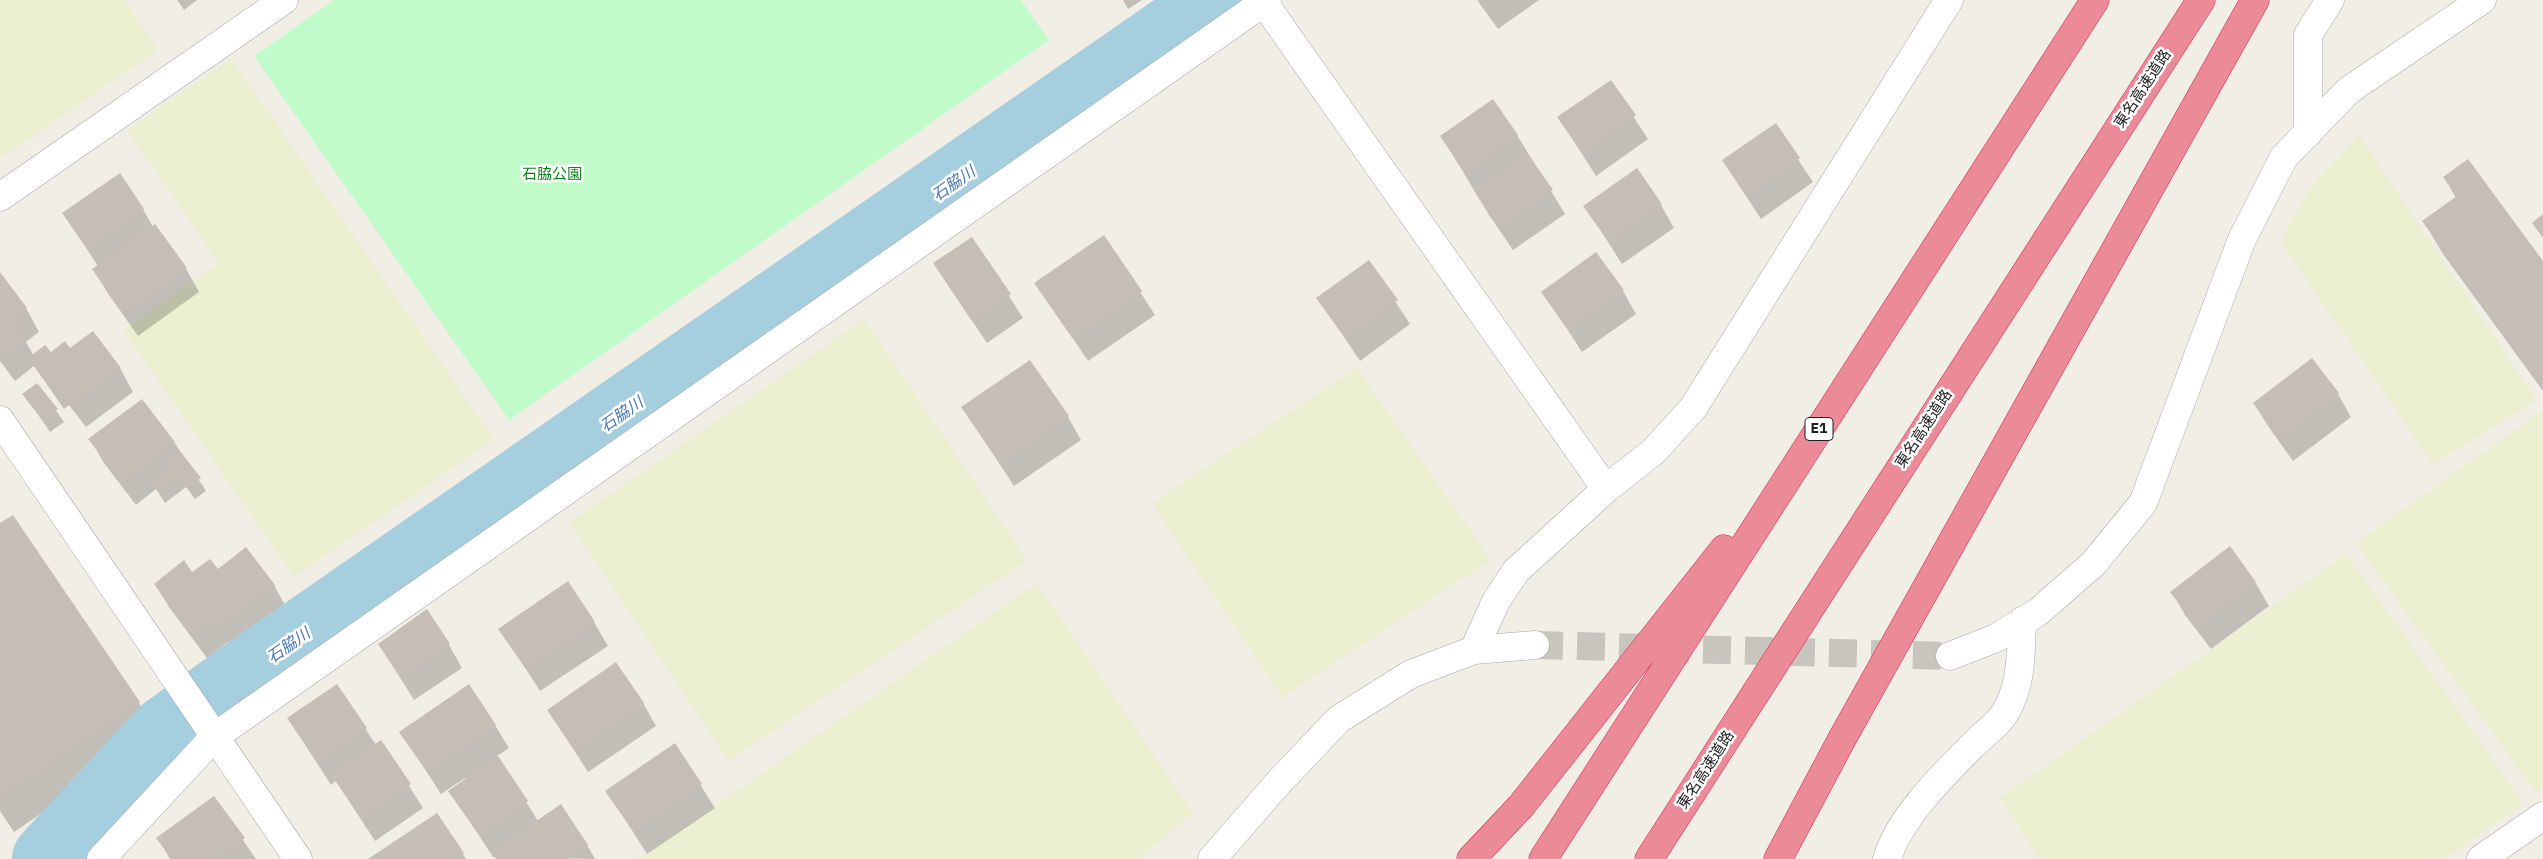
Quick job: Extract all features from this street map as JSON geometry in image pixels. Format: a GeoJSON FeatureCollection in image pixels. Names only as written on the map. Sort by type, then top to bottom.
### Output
{"type":"FeatureCollection","features":[{"type":"Feature","properties":{"kind":"highway","name":"E1"},"geometry":{"type":"LineString","coordinates":[[1544,859],[2095,0]]}},
{"type":"Feature","properties":{"kind":"highway","name":"東名高速道路"},"geometry":{"type":"LineString","coordinates":[[1649,859],[2201,0]]}},
{"type":"Feature","properties":{"kind":"highway"},"geometry":{"type":"LineString","coordinates":[[1778,859],[1848,729],[2255,0]]}},
{"type":"Feature","properties":{"kind":"highway"},"geometry":{"type":"LineString","coordinates":[[1471,859],[1521,806],[1825,421]]}},
{"type":"Feature","properties":{"kind":"street"},"geometry":{"type":"LineString","coordinates":[[0,197],[284,0]]}},
{"type":"Feature","properties":{"kind":"street"},"geometry":{"type":"LineString","coordinates":[[1474,650],[1496,601],[1516,571],[1606,488],[1654,451],[1693,408],[1949,0]]}},
{"type":"Feature","properties":{"kind":"street"},"geometry":{"type":"LineString","coordinates":[[2308,133],[2308,35],[2330,0]]}},
{"type":"Feature","properties":{"kind":"street"},"geometry":{"type":"LineString","coordinates":[[1950,656],[1996,638],[2038,612],[2093,564],[2143,502],[2242,239],[2284,157],[2349,90],[2482,0]]}},
{"type":"Feature","properties":{"kind":"street"},"geometry":{"type":"LineString","coordinates":[[100,859],[210,731],[1264,1],[1606,488]]}},
{"type":"Feature","properties":{"kind":"street"},"geometry":{"type":"LineString","coordinates":[[0,420],[298,859]]}},
{"type":"Feature","properties":{"kind":"street"},"geometry":{"type":"LineString","coordinates":[[1887,859],[1892,843],[1917,807],[1952,766],[2006,712],[2020,669],[2022,621]]}},
{"type":"Feature","properties":{"kind":"street"},"geometry":{"type":"LineString","coordinates":[[1212,859],[1280,781],[1339,719],[1410,674],[1474,650],[1535,645]]}},
{"type":"Feature","properties":{"kind":"street"},"geometry":{"type":"LineString","coordinates":[[2481,859],[2543,816]]}},
{"type":"Feature","properties":{"kind":"green space"},"geometry":{"type":"Polygon","coordinates":[[[0,0],[124,0],[158,50],[0,158],[0,0]]]}},
{"type":"Feature","properties":{"kind":"green space","name":"石脇公園"},"geometry":{"type":"Polygon","coordinates":[[[334,0],[1021,0],[1049,40],[509,420],[254,56],[334,0]]]}},
{"type":"Feature","properties":{"kind":"green space"},"geometry":{"type":"Polygon","coordinates":[[[231,58],[494,439],[294,577],[123,330],[219,263],[127,130],[231,58]]]}},
{"type":"Feature","properties":{"kind":"green space"},"geometry":{"type":"Polygon","coordinates":[[[2359,136],[2537,400],[2433,464],[2280,241],[2313,184],[2359,136]]]}},
{"type":"Feature","properties":{"kind":"green space"},"geometry":{"type":"Polygon","coordinates":[[[864,319],[1027,560],[729,761],[569,523],[864,319]]]}},
{"type":"Feature","properties":{"kind":"green space"},"geometry":{"type":"Polygon","coordinates":[[[1357,368],[1491,560],[1282,697],[1152,503],[1357,368]]]}},
{"type":"Feature","properties":{"kind":"green space"},"geometry":{"type":"Polygon","coordinates":[[[2543,410],[2543,788],[2536,793],[2356,543],[2543,410]]]}},
{"type":"Feature","properties":{"kind":"green space"},"geometry":{"type":"Polygon","coordinates":[[[2346,554],[2524,803],[2444,859],[2040,859],[2000,798],[2346,554]]]}},
{"type":"Feature","properties":{"kind":"green space"},"geometry":{"type":"Polygon","coordinates":[[[1037,583],[1193,813],[1138,859],[638,859],[1037,583]]]}},
{"type":"Feature","properties":{"kind":"building"},"geometry":{"type":"Polygon","coordinates":[[[1611,80],[1636,115],[1582,153],[1557,117],[1611,80]]]}},
{"type":"Feature","properties":{"kind":"building"},"geometry":{"type":"Polygon","coordinates":[[[1493,99],[1518,135],[1465,173],[1440,136],[1493,99]]]}},
{"type":"Feature","properties":{"kind":"building"},"geometry":{"type":"Polygon","coordinates":[[[1776,123],[1800,158],[1746,196],[1722,160],[1776,123]]]}},
{"type":"Feature","properties":{"kind":"building"},"geometry":{"type":"Polygon","coordinates":[[[1528,154],[1553,190],[1499,227],[1474,191],[1528,154]]]}},
{"type":"Feature","properties":{"kind":"building"},"geometry":{"type":"Polygon","coordinates":[[[2468,159],[2543,261],[2543,386],[2422,221],[2457,196],[2443,177],[2468,159]]]}},
{"type":"Feature","properties":{"kind":"building"},"geometry":{"type":"Polygon","coordinates":[[[1637,168],[1662,204],[1608,241],[1583,206],[1637,168]]]}},
{"type":"Feature","properties":{"kind":"building"},"geometry":{"type":"Polygon","coordinates":[[[120,173],[144,209],[87,249],[62,213],[120,173]]]}},
{"type":"Feature","properties":{"kind":"building"},"geometry":{"type":"Polygon","coordinates":[[[2543,214],[2543,238],[2532,223],[2543,214]]]}},
{"type":"Feature","properties":{"kind":"building"},"geometry":{"type":"Polygon","coordinates":[[[155,224],[187,268],[123,314],[92,269],[155,224]]]}},
{"type":"Feature","properties":{"kind":"building"},"geometry":{"type":"Polygon","coordinates":[[[1104,235],[1142,291],[1073,339],[1034,283],[1104,235]]]}},
{"type":"Feature","properties":{"kind":"building"},"geometry":{"type":"Polygon","coordinates":[[[972,237],[1011,294],[972,321],[933,263],[972,237]]]}},
{"type":"Feature","properties":{"kind":"building"},"geometry":{"type":"Polygon","coordinates":[[[1596,252],[1624,290],[1568,330],[1541,292],[1596,252]]]}},
{"type":"Feature","properties":{"kind":"building"},"geometry":{"type":"Polygon","coordinates":[[[1369,260],[1398,300],[1345,338],[1316,298],[1369,260]]]}},
{"type":"Feature","properties":{"kind":"building"},"geometry":{"type":"Polygon","coordinates":[[[0,272],[27,308],[11,320],[25,339],[1,358],[0,272]]]}},
{"type":"Feature","properties":{"kind":"building"},"geometry":{"type":"Polygon","coordinates":[[[93,331],[121,368],[72,405],[55,382],[49,386],[28,358],[45,345],[51,352],[65,341],[70,348],[93,331]]]}},
{"type":"Feature","properties":{"kind":"building"},"geometry":{"type":"Polygon","coordinates":[[[2312,358],[2339,393],[2279,439],[2253,403],[2312,358]]]}},
{"type":"Feature","properties":{"kind":"building"},"geometry":{"type":"Polygon","coordinates":[[[1030,360],[1069,416],[1000,464],[961,407],[1030,360]]]}},
{"type":"Feature","properties":{"kind":"building"},"geometry":{"type":"Polygon","coordinates":[[[37,383],[58,409],[43,421],[22,394],[37,383]]]}},
{"type":"Feature","properties":{"kind":"building"},"geometry":{"type":"Polygon","coordinates":[[[142,399],[175,442],[122,482],[88,439],[142,399]]]}},
{"type":"Feature","properties":{"kind":"building"},"geometry":{"type":"Polygon","coordinates":[[[180,451],[201,478],[188,488],[178,476],[158,492],[151,482],[171,466],[167,461],[180,451]]]}},
{"type":"Feature","properties":{"kind":"building"},"geometry":{"type":"Polygon","coordinates":[[[13,515],[140,702],[0,796],[0,523],[13,515]]]}},
{"type":"Feature","properties":{"kind":"building"},"geometry":{"type":"Polygon","coordinates":[[[2230,546],[2256,582],[2197,627],[2170,592],[2230,546]]]}},
{"type":"Feature","properties":{"kind":"building"},"geometry":{"type":"Polygon","coordinates":[[[246,547],[275,585],[219,627],[213,619],[192,635],[154,584],[184,560],[192,572],[210,559],[218,569],[246,547]]]}},
{"type":"Feature","properties":{"kind":"building"},"geometry":{"type":"Polygon","coordinates":[[[568,581],[595,622],[526,669],[498,629],[568,581]]]}},
{"type":"Feature","properties":{"kind":"building"},"geometry":{"type":"Polygon","coordinates":[[[427,609],[450,644],[400,677],[378,644],[427,609]]]}},
{"type":"Feature","properties":{"kind":"building"},"geometry":{"type":"Polygon","coordinates":[[[616,662],[644,703],[574,750],[547,710],[616,662]]]}},
{"type":"Feature","properties":{"kind":"building"},"geometry":{"type":"Polygon","coordinates":[[[337,684],[367,728],[317,762],[287,718],[337,684]]]}},
{"type":"Feature","properties":{"kind":"building"},"geometry":{"type":"Polygon","coordinates":[[[469,684],[496,725],[427,772],[399,732],[469,684]]]}},
{"type":"Feature","properties":{"kind":"building"},"geometry":{"type":"Polygon","coordinates":[[[381,740],[411,784],[361,819],[331,774],[381,740]]]}},
{"type":"Feature","properties":{"kind":"building"},"geometry":{"type":"Polygon","coordinates":[[[675,743],[702,784],[633,831],[605,791],[675,743]]]}},
{"type":"Feature","properties":{"kind":"building"},"geometry":{"type":"Polygon","coordinates":[[[498,756],[528,801],[479,835],[448,791],[498,756]]]}},
{"type":"Feature","properties":{"kind":"building"},"geometry":{"type":"Polygon","coordinates":[[[214,796],[245,838],[218,859],[172,859],[156,838],[214,796]]]}},
{"type":"Feature","properties":{"kind":"building"},"geometry":{"type":"Polygon","coordinates":[[[561,804],[588,845],[567,859],[496,859],[491,852],[561,804]]]}},
{"type":"Feature","properties":{"kind":"building"},"geometry":{"type":"Polygon","coordinates":[[[437,813],[464,853],[455,859],[368,859],[437,813]]]}},
{"type":"Feature","properties":{"kind":"waterway","name":"石脇川"},"geometry":{"type":"LineString","coordinates":[[49,859],[166,733],[242,678],[1219,0]]}},
{"type":"Feature","properties":{"kind":"tunnel"},"geometry":{"type":"LineString","coordinates":[[1535,645],[1950,656]]}}]}
